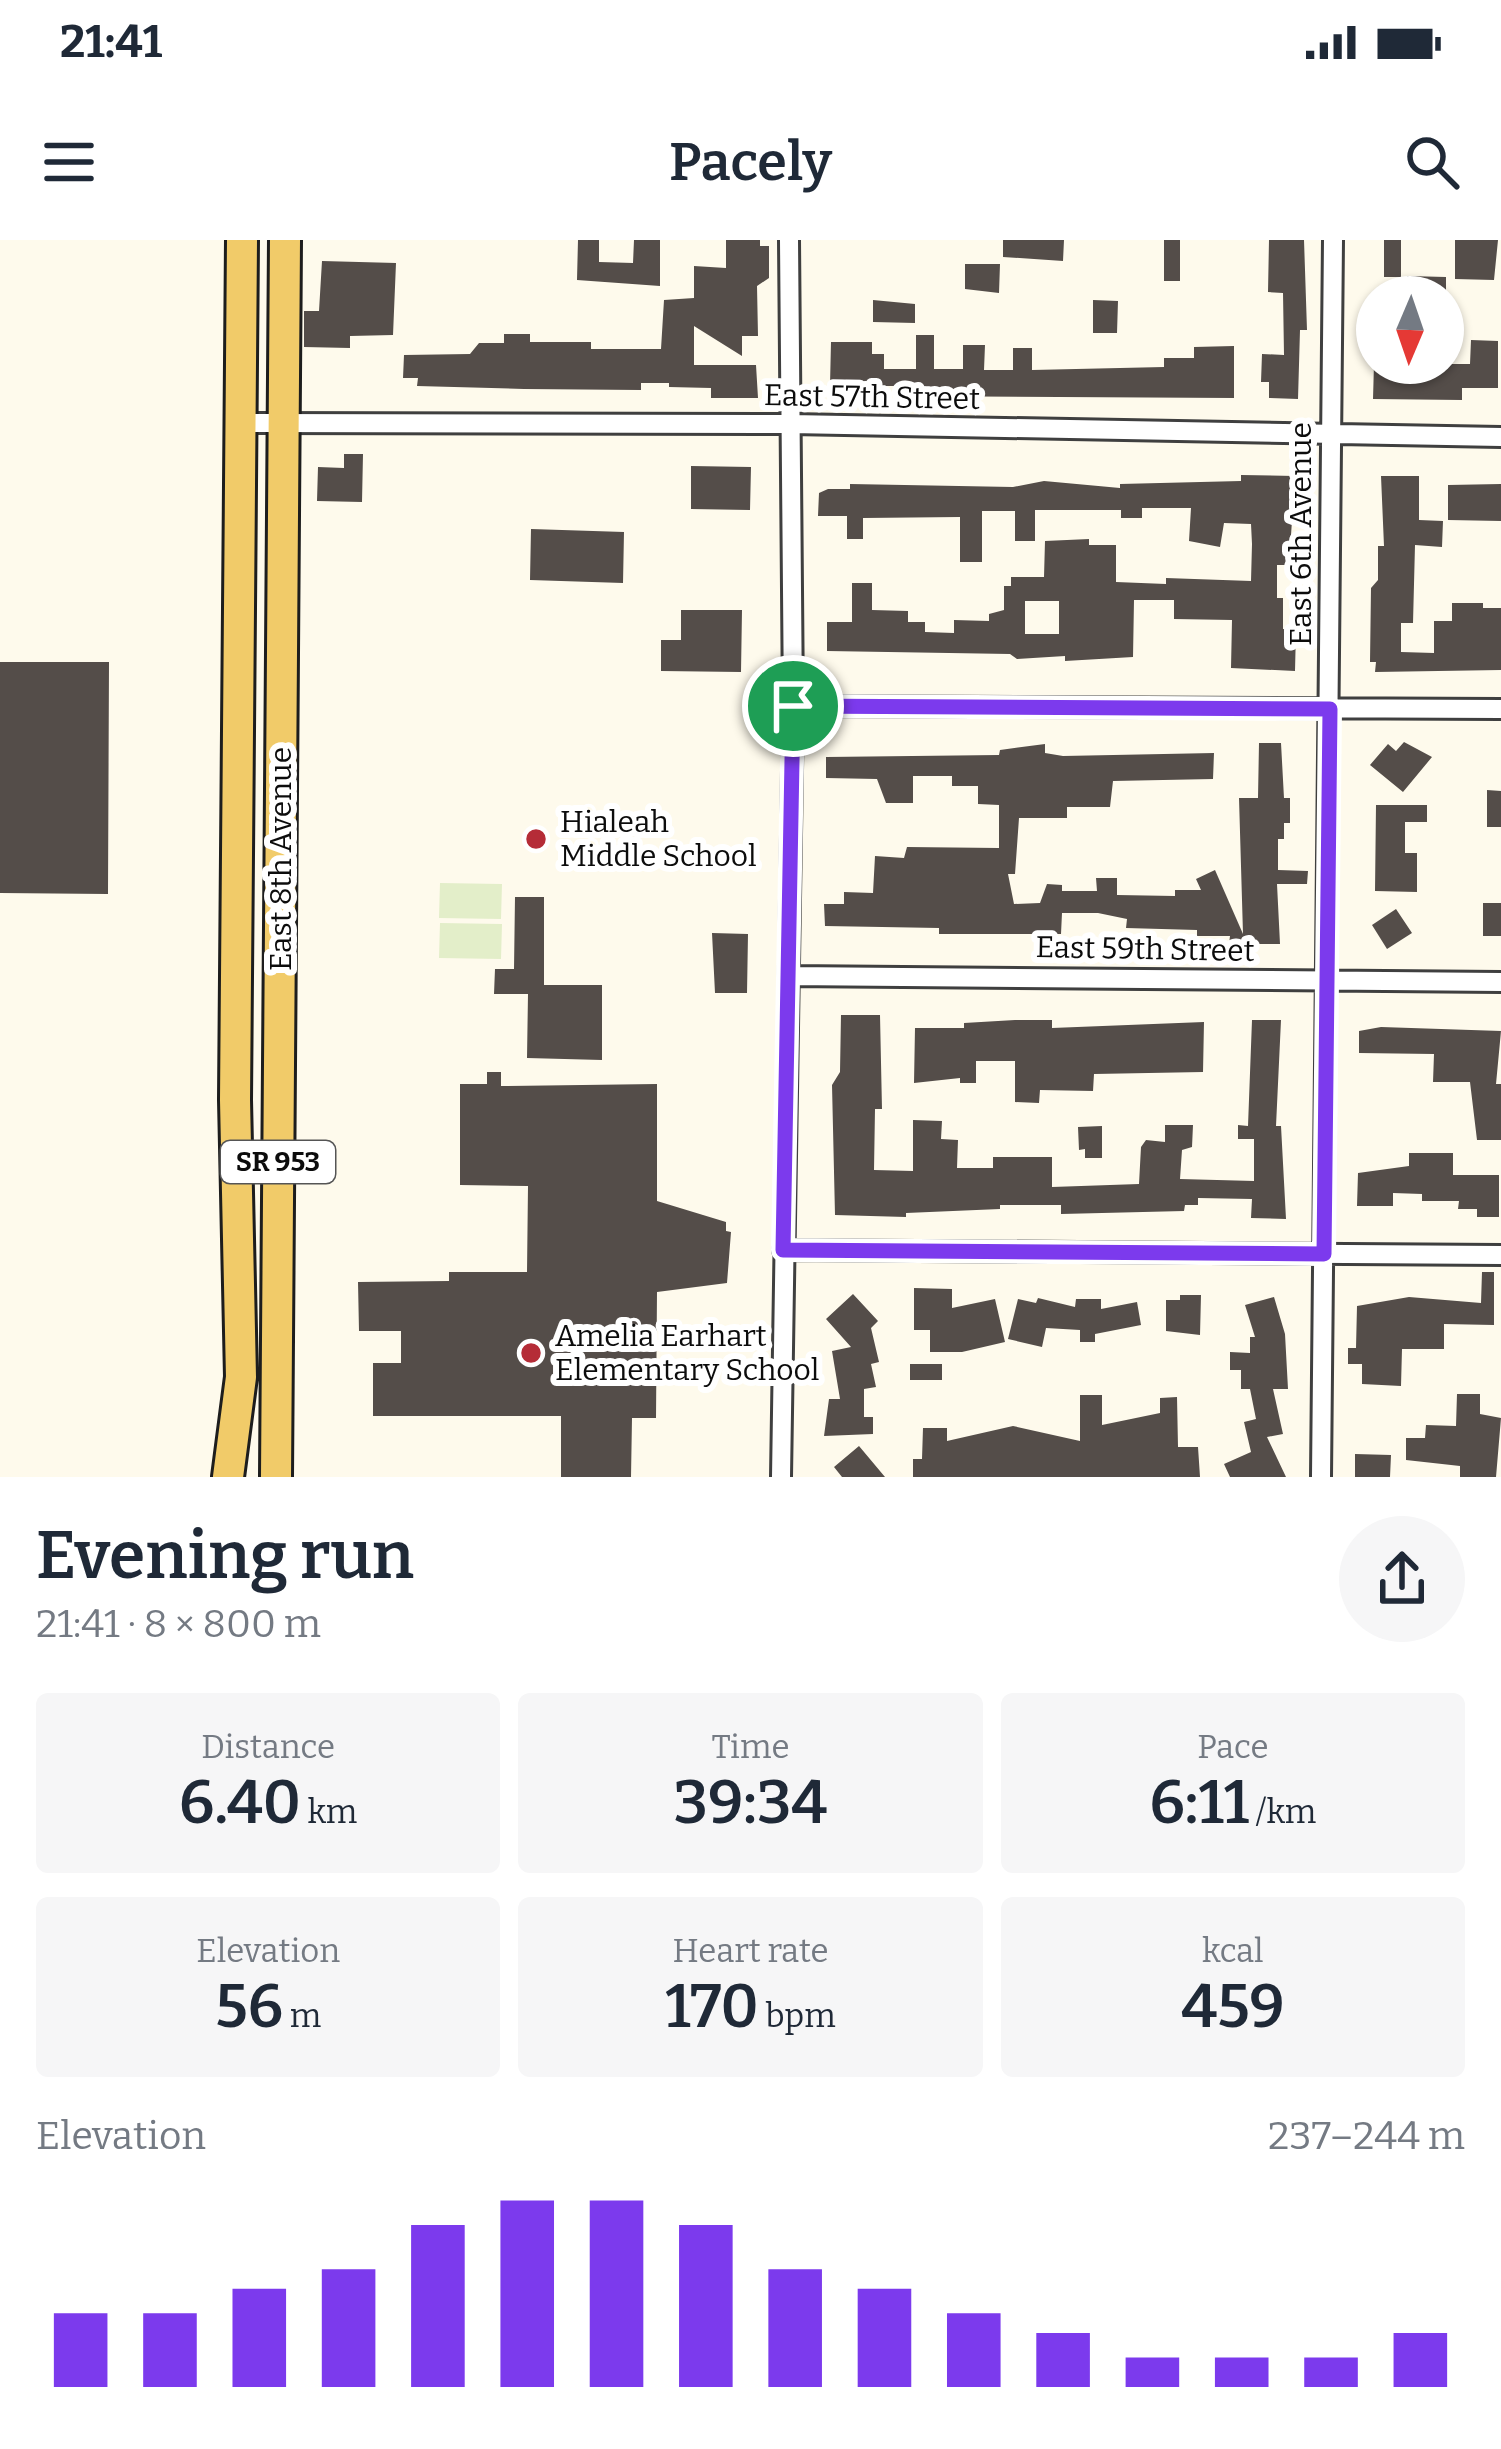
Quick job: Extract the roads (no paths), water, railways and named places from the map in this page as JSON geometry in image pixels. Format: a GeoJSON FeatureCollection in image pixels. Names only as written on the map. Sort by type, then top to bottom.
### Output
{"type":"FeatureCollection","features":[{"type":"Feature","properties":{"kind":"main road","name":"East 8th Avenue"},"geometry":{"type":"LineString","coordinates":[[228,1477],[241,1377],[237,846],[242,240]]}},
{"type":"Feature","properties":{"kind":"main road","name":"East 8th Avenue"},"geometry":{"type":"LineString","coordinates":[[276,1477],[285,240]]}},
{"type":"Feature","properties":{"kind":"main road"},"geometry":{"type":"LineString","coordinates":[[237,846],[281,847]]}},
{"type":"Feature","properties":{"kind":"main road"},"geometry":{"type":"LineString","coordinates":[[239,1254],[278,1256]]}},
{"type":"Feature","properties":{"kind":"street"},"geometry":{"type":"LineString","coordinates":[[782,1477],[793,706],[789,240]]}},
{"type":"Feature","properties":{"kind":"street","name":"East 6th Avenue"},"geometry":{"type":"LineString","coordinates":[[1321,1477],[1333,240]]}},
{"type":"Feature","properties":{"kind":"street","name":"East 57th Street"},"geometry":{"type":"LineString","coordinates":[[241,423],[791,424],[1501,437]]}},
{"type":"Feature","properties":{"kind":"street"},"geometry":{"type":"LineString","coordinates":[[793,706],[1501,709]]}},
{"type":"Feature","properties":{"kind":"street","name":"East 59th Street"},"geometry":{"type":"LineString","coordinates":[[789,976],[1501,982]]}},
{"type":"Feature","properties":{"kind":"street"},"geometry":{"type":"LineString","coordinates":[[783,1250],[1501,1256]]}},
{"type":"Feature","properties":{"kind":"place","name":"Hialeah Middle School"},"geometry":{"type":"Point","coordinates":[536,839]}},
{"type":"Feature","properties":{"kind":"place","name":"Amelia Earhart Elementary School"},"geometry":{"type":"Point","coordinates":[531,1353]}}]}
